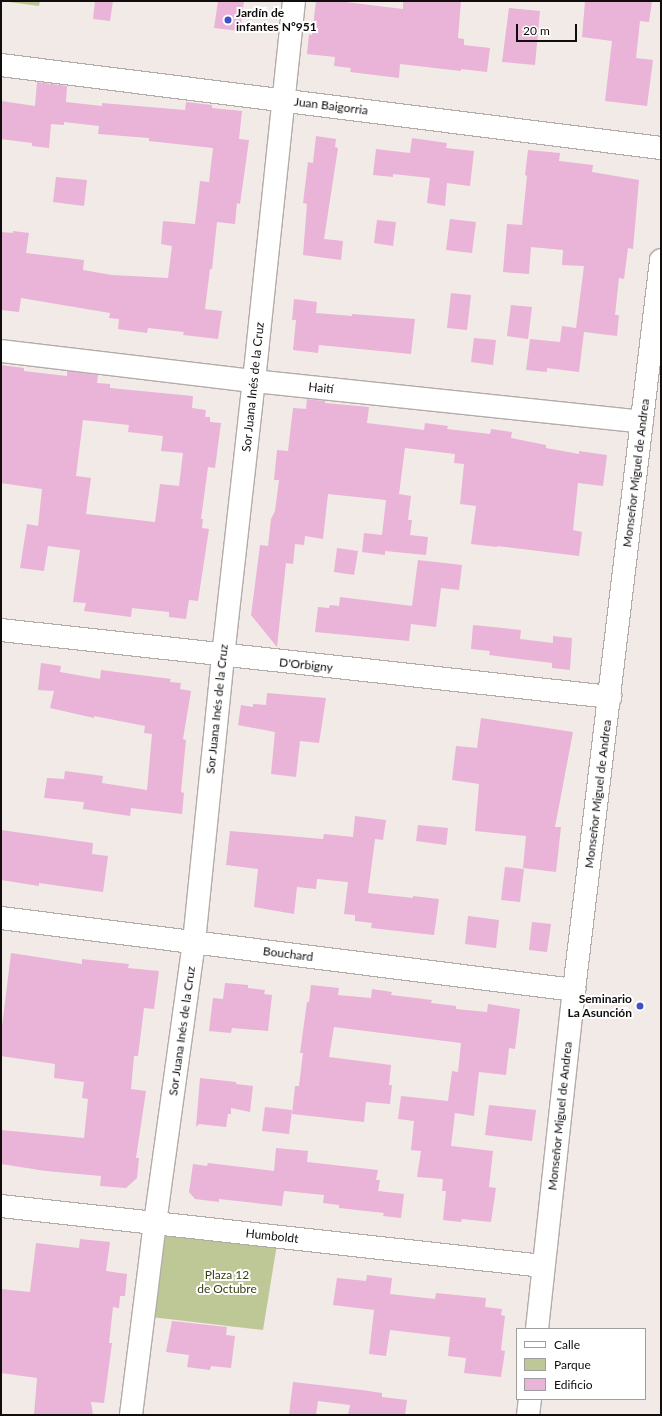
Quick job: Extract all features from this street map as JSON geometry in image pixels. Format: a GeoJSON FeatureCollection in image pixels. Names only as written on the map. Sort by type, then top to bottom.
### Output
{"type":"FeatureCollection","features":[{"type":"Feature","properties":{"kind":"street","name":"Sor Juana Inés de la Cruz"},"geometry":{"type":"LineString","coordinates":[[131,1415],[155,1223],[194,942],[222,656],[254,381],[294,1]]}},
{"type":"Feature","properties":{"kind":"street","name":"Juan Baigorria"},"geometry":{"type":"LineString","coordinates":[[1,65],[661,148]]}},
{"type":"Feature","properties":{"kind":"street","name":"Monseñor Miguel de Andrea"},"geometry":{"type":"LineString","coordinates":[[537,1328],[574,990],[661,260]]}},
{"type":"Feature","properties":{"kind":"street","name":"Haití"},"geometry":{"type":"LineString","coordinates":[[1,351],[254,381],[642,422]]}},
{"type":"Feature","properties":{"kind":"street","name":"D'Orbigny"},"geometry":{"type":"LineString","coordinates":[[1,630],[222,656],[610,697]]}},
{"type":"Feature","properties":{"kind":"street","name":"Bouchard"},"geometry":{"type":"LineString","coordinates":[[1,918],[574,990]]}},
{"type":"Feature","properties":{"kind":"street","name":"Humboldt"},"geometry":{"type":"LineString","coordinates":[[1,1206],[543,1266]]}},
{"type":"Feature","properties":{"kind":"street"},"geometry":{"type":"LineString","coordinates":[[528,1415],[530,1400]]}},
{"type":"Feature","properties":{"kind":"green space"},"geometry":{"type":"Polygon","coordinates":[[[1,1],[40,1],[39,6],[1,1]]]}},
{"type":"Feature","properties":{"kind":"green space","name":"Plaza 12 de Octubre"},"geometry":{"type":"Polygon","coordinates":[[[162,1232],[277,1244],[263,1330],[151,1317],[162,1232]]]}},
{"type":"Feature","properties":{"kind":"building"},"geometry":{"type":"Polygon","coordinates":[[[95,1],[113,1],[110,21],[93,19],[95,1]]]}},
{"type":"Feature","properties":{"kind":"building","name":"Jardín de infantes Nº951"},"geometry":{"type":"Polygon","coordinates":[[[218,1],[244,1],[240,31],[214,28],[218,1]]]}},
{"type":"Feature","properties":{"kind":"building"},"geometry":{"type":"Polygon","coordinates":[[[316,1],[337,1],[403,9],[403,1],[461,1],[458,38],[464,39],[464,45],[490,48],[487,72],[461,69],[461,71],[400,64],[399,78],[350,72],[351,68],[334,66],[335,57],[307,54],[309,34],[312,35],[316,1]]]}},
{"type":"Feature","properties":{"kind":"building"},"geometry":{"type":"Polygon","coordinates":[[[585,1],[652,1],[649,22],[640,21],[636,58],[653,60],[647,106],[605,101],[612,41],[582,37],[585,1]]]}},
{"type":"Feature","properties":{"kind":"building"},"geometry":{"type":"Polygon","coordinates":[[[509,8],[540,11],[535,65],[502,62],[509,8]]]}},
{"type":"Feature","properties":{"kind":"building"},"geometry":{"type":"Polygon","coordinates":[[[37,82],[67,86],[66,102],[102,106],[102,103],[185,110],[186,102],[212,105],[212,108],[242,111],[239,139],[249,140],[240,204],[237,203],[235,224],[217,222],[212,269],[210,269],[205,309],[222,311],[218,339],[183,335],[184,332],[148,328],[147,333],[118,329],[119,319],[109,318],[110,313],[21,298],[19,312],[1,310],[1,232],[13,233],[13,231],[29,233],[26,253],[84,260],[83,270],[112,275],[168,278],[172,246],[161,244],[163,221],[195,224],[200,181],[209,182],[213,148],[149,141],[149,138],[98,134],[99,126],[64,122],[64,125],[51,124],[49,148],[32,146],[32,143],[1,139],[1,101],[35,106],[37,82]]]}},
{"type":"Feature","properties":{"kind":"building"},"geometry":{"type":"Polygon","coordinates":[[[316,136],[336,139],[335,147],[338,148],[324,239],[343,241],[341,260],[303,255],[307,204],[303,203],[308,162],[313,163],[316,136]]]}},
{"type":"Feature","properties":{"kind":"building"},"geometry":{"type":"Polygon","coordinates":[[[412,138],[447,143],[446,148],[474,151],[470,186],[447,183],[445,206],[427,203],[430,178],[393,174],[393,177],[373,175],[376,149],[410,153],[412,138]]]}},
{"type":"Feature","properties":{"kind":"building"},"geometry":{"type":"Polygon","coordinates":[[[528,150],[560,153],[559,161],[593,165],[592,172],[639,180],[633,249],[628,248],[624,279],[619,278],[615,315],[619,315],[617,336],[584,332],[579,372],[547,368],[547,372],[526,370],[530,339],[560,342],[562,326],[576,328],[584,266],[562,265],[563,250],[531,247],[529,274],[503,272],[507,224],[522,225],[528,150]]]}},
{"type":"Feature","properties":{"kind":"building"},"geometry":{"type":"Polygon","coordinates":[[[56,177],[87,180],[84,206],[53,202],[56,177]]]}},
{"type":"Feature","properties":{"kind":"building"},"geometry":{"type":"Polygon","coordinates":[[[450,219],[476,222],[472,253],[446,250],[450,219]]]}},
{"type":"Feature","properties":{"kind":"building"},"geometry":{"type":"Polygon","coordinates":[[[377,220],[396,222],[393,246],[374,243],[377,220]]]}},
{"type":"Feature","properties":{"kind":"building"},"geometry":{"type":"Polygon","coordinates":[[[451,293],[471,295],[467,330],[447,328],[451,293]]]}},
{"type":"Feature","properties":{"kind":"building"},"geometry":{"type":"Polygon","coordinates":[[[294,299],[317,302],[316,313],[415,319],[411,354],[319,345],[318,353],[293,350],[296,320],[292,320],[294,299]]]}},
{"type":"Feature","properties":{"kind":"building"},"geometry":{"type":"Polygon","coordinates":[[[511,305],[532,307],[528,339],[507,336],[511,305]]]}},
{"type":"Feature","properties":{"kind":"building"},"geometry":{"type":"Polygon","coordinates":[[[474,338],[496,340],[493,365],[471,362],[474,338]]]}},
{"type":"Feature","properties":{"kind":"building"},"geometry":{"type":"Polygon","coordinates":[[[1,365],[24,368],[24,371],[67,376],[67,371],[98,375],[97,383],[110,384],[110,388],[193,396],[192,408],[206,410],[205,417],[210,417],[210,422],[221,423],[215,468],[208,467],[201,519],[203,519],[202,528],[209,529],[198,601],[189,600],[186,619],[169,617],[169,612],[132,608],[131,617],[84,611],[86,603],[73,602],[80,550],[48,546],[44,571],[20,568],[27,524],[38,526],[42,489],[1,483],[1,365]],[[83,420],[76,476],[91,478],[86,514],[155,522],[160,484],[179,486],[183,453],[161,451],[163,436],[128,432],[129,425],[83,420]]]}},
{"type":"Feature","properties":{"kind":"building"},"geometry":{"type":"Polygon","coordinates":[[[307,399],[325,401],[325,403],[369,407],[367,423],[424,430],[425,423],[448,426],[447,429],[490,434],[491,429],[512,432],[511,438],[546,445],[546,448],[579,454],[579,451],[607,455],[603,486],[578,483],[573,530],[582,532],[579,556],[471,544],[476,506],[460,504],[464,464],[454,463],[455,454],[405,448],[399,494],[411,496],[408,520],[412,520],[410,535],[428,537],[426,555],[385,551],[385,555],[362,552],[364,533],[382,535],[386,500],[328,494],[323,539],[305,536],[304,545],[295,544],[293,564],[286,563],[277,647],[251,615],[260,545],[268,546],[271,519],[275,511],[279,480],[274,480],[277,450],[288,451],[293,408],[306,409],[307,399]]]}},
{"type":"Feature","properties":{"kind":"building"},"geometry":{"type":"Polygon","coordinates":[[[337,548],[358,551],[354,575],[334,572],[337,548]]]}},
{"type":"Feature","properties":{"kind":"building"},"geometry":{"type":"Polygon","coordinates":[[[418,560],[462,565],[459,590],[441,588],[436,627],[411,624],[409,641],[315,632],[318,607],[329,608],[330,605],[339,606],[340,597],[412,606],[418,560]]]}},
{"type":"Feature","properties":{"kind":"building"},"geometry":{"type":"Polygon","coordinates":[[[473,625],[521,630],[520,639],[553,643],[553,636],[572,638],[570,670],[552,668],[552,663],[489,655],[490,651],[471,649],[473,625]]]}},
{"type":"Feature","properties":{"kind":"building"},"geometry":{"type":"Polygon","coordinates":[[[41,663],[61,666],[60,672],[100,679],[101,670],[171,679],[170,682],[181,683],[180,689],[191,691],[183,739],[186,740],[181,792],[184,793],[182,814],[131,808],[130,816],[83,809],[84,802],[44,798],[47,778],[64,779],[65,771],[103,776],[102,783],[147,790],[152,734],[144,733],[145,726],[94,716],[94,718],[50,708],[54,691],[38,690],[41,663]]]}},
{"type":"Feature","properties":{"kind":"building"},"geometry":{"type":"Polygon","coordinates":[[[267,693],[326,698],[319,743],[300,741],[296,777],[271,774],[275,732],[238,725],[241,705],[253,707],[253,704],[266,705],[267,693]]]}},
{"type":"Feature","properties":{"kind":"building"},"geometry":{"type":"Polygon","coordinates":[[[481,718],[573,732],[555,827],[561,827],[556,872],[523,868],[526,836],[475,831],[479,784],[452,780],[456,746],[477,748],[481,718]]]}},
{"type":"Feature","properties":{"kind":"building"},"geometry":{"type":"Polygon","coordinates":[[[355,816],[386,820],[383,840],[375,839],[368,893],[439,899],[434,935],[371,928],[372,923],[355,921],[355,915],[344,914],[348,882],[317,879],[316,889],[297,887],[294,914],[254,907],[258,869],[226,865],[230,831],[323,839],[324,834],[353,837],[355,816]]]}},
{"type":"Feature","properties":{"kind":"building"},"geometry":{"type":"Polygon","coordinates":[[[418,825],[448,828],[446,845],[416,841],[418,825]]]}},
{"type":"Feature","properties":{"kind":"building"},"geometry":{"type":"Polygon","coordinates":[[[1,830],[93,843],[92,854],[108,856],[103,892],[39,883],[39,886],[1,880],[1,830]]]}},
{"type":"Feature","properties":{"kind":"building"},"geometry":{"type":"Polygon","coordinates":[[[505,867],[524,869],[520,902],[501,900],[505,867]]]}},
{"type":"Feature","properties":{"kind":"building"},"geometry":{"type":"Polygon","coordinates":[[[468,916],[499,920],[496,948],[465,944],[468,916]]]}},
{"type":"Feature","properties":{"kind":"building"},"geometry":{"type":"Polygon","coordinates":[[[532,922],[551,924],[547,952],[529,950],[532,922]]]}},
{"type":"Feature","properties":{"kind":"building"},"geometry":{"type":"Polygon","coordinates":[[[11,953],[82,964],[82,959],[129,964],[128,968],[159,971],[154,1009],[144,1008],[138,1056],[134,1056],[131,1089],[146,1091],[136,1158],[139,1158],[137,1178],[126,1188],[100,1186],[101,1176],[46,1171],[1,1164],[1,1130],[84,1138],[88,1099],[82,1098],[84,1082],[54,1078],[55,1064],[1,1056],[1,1035],[11,953]]]}},
{"type":"Feature","properties":{"kind":"building"},"geometry":{"type":"Polygon","coordinates":[[[225,983],[248,985],[248,988],[265,990],[264,994],[272,995],[268,1031],[232,1028],[231,1033],[209,1031],[213,998],[223,999],[225,983]]]}},
{"type":"Feature","properties":{"kind":"building"},"geometry":{"type":"Polygon","coordinates":[[[311,985],[339,988],[338,995],[371,998],[372,989],[392,992],[391,995],[432,1000],[431,1003],[456,1006],[456,1009],[487,1012],[488,1004],[520,1009],[515,1049],[509,1048],[506,1075],[479,1072],[474,1116],[455,1113],[451,1146],[493,1151],[489,1187],[496,1188],[491,1222],[462,1219],[461,1222],[443,1220],[446,1191],[442,1191],[443,1179],[417,1177],[421,1151],[411,1150],[414,1121],[398,1119],[401,1096],[448,1101],[452,1071],[458,1072],[461,1043],[334,1027],[329,1057],[391,1065],[389,1085],[392,1085],[390,1104],[366,1102],[364,1122],[292,1114],[295,1086],[299,1086],[303,1053],[300,1053],[307,1002],[309,1002],[311,985]]]}},
{"type":"Feature","properties":{"kind":"building"},"geometry":{"type":"Polygon","coordinates":[[[200,1078],[236,1082],[236,1084],[253,1086],[250,1112],[231,1108],[231,1114],[228,1114],[226,1127],[199,1124],[196,1127],[200,1078]]]}},
{"type":"Feature","properties":{"kind":"building"},"geometry":{"type":"Polygon","coordinates":[[[489,1105],[536,1110],[532,1141],[485,1135],[489,1105]]]}},
{"type":"Feature","properties":{"kind":"building"},"geometry":{"type":"Polygon","coordinates":[[[265,1107],[292,1110],[289,1134],[262,1131],[265,1107]]]}},
{"type":"Feature","properties":{"kind":"building"},"geometry":{"type":"Polygon","coordinates":[[[276,1148],[308,1151],[307,1162],[378,1170],[376,1180],[380,1180],[378,1191],[404,1194],[401,1218],[383,1216],[384,1213],[339,1208],[339,1205],[323,1203],[324,1195],[284,1191],[282,1206],[219,1199],[219,1202],[195,1199],[189,1192],[193,1164],[207,1166],[208,1163],[274,1171],[276,1148]]]}},
{"type":"Feature","properties":{"kind":"building"},"geometry":{"type":"Polygon","coordinates":[[[80,1239],[110,1242],[106,1271],[127,1274],[125,1296],[120,1296],[119,1308],[113,1307],[109,1343],[112,1343],[104,1403],[91,1402],[93,1415],[34,1415],[37,1378],[1,1373],[1,1289],[30,1292],[36,1243],[79,1248],[80,1239]]]}},
{"type":"Feature","properties":{"kind":"building"},"geometry":{"type":"Polygon","coordinates":[[[367,1275],[392,1278],[390,1294],[435,1299],[436,1293],[486,1298],[485,1307],[502,1309],[501,1315],[505,1316],[501,1350],[505,1351],[501,1377],[464,1373],[466,1358],[448,1356],[450,1337],[390,1330],[386,1356],[369,1354],[374,1310],[333,1305],[337,1278],[366,1281],[367,1275]]]}},
{"type":"Feature","properties":{"kind":"building"},"geometry":{"type":"Polygon","coordinates":[[[172,1321],[227,1327],[226,1335],[235,1336],[231,1368],[211,1366],[210,1370],[187,1367],[189,1355],[166,1352],[172,1321]]]}},
{"type":"Feature","properties":{"kind":"building"},"geometry":{"type":"Polygon","coordinates":[[[293,1382],[382,1393],[382,1397],[407,1400],[405,1415],[348,1415],[350,1405],[318,1401],[316,1415],[289,1415],[293,1382]]]}},
{"type":"Feature","properties":{"kind":"place","name":"Jardín de infantes Nº951"},"geometry":{"type":"Point","coordinates":[228,20]}},
{"type":"Feature","properties":{"kind":"place","name":"Seminario La Asunción"},"geometry":{"type":"Point","coordinates":[640,1006]}}]}
